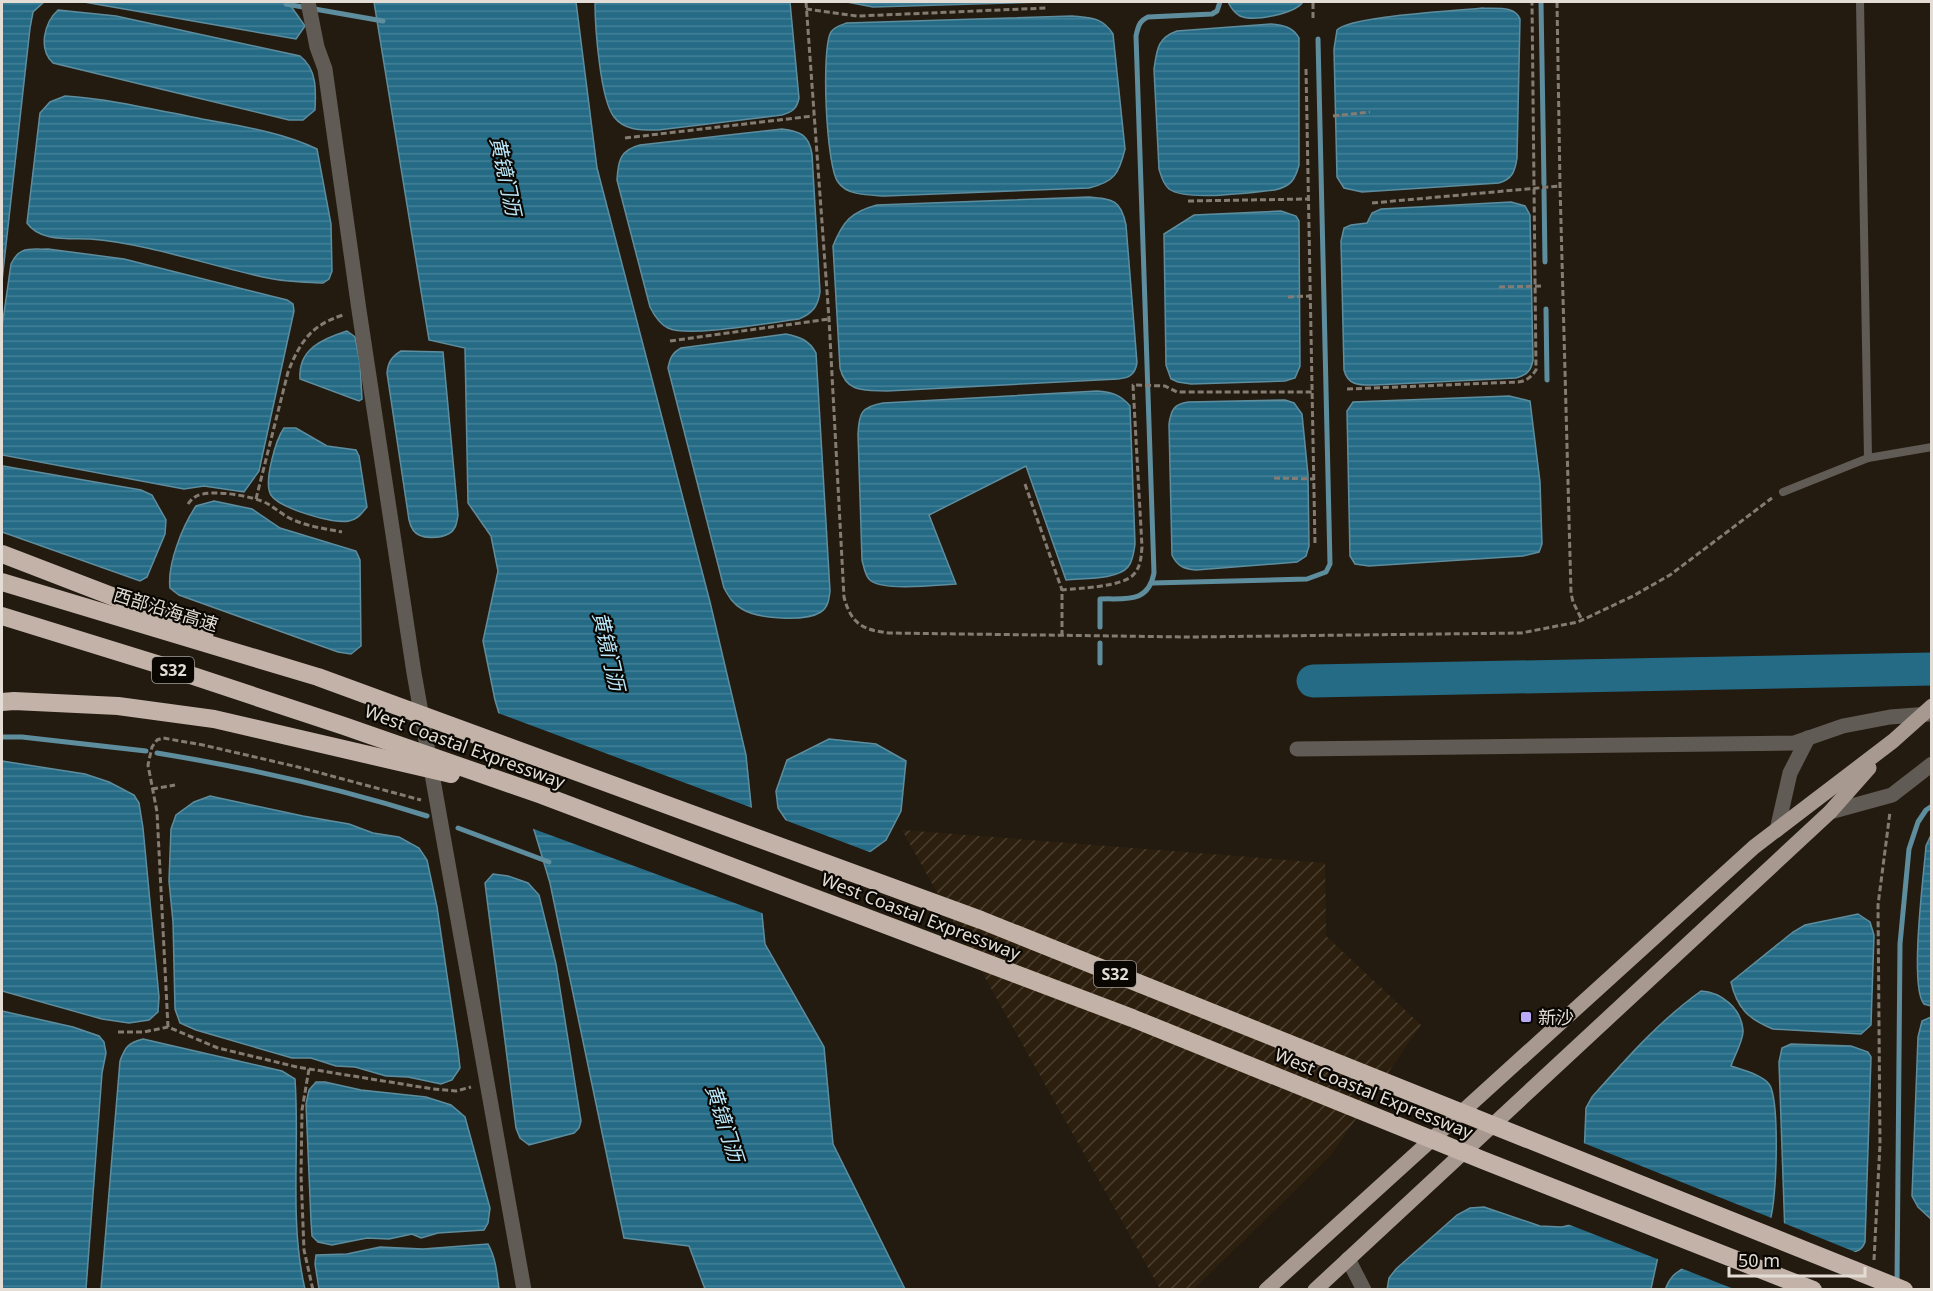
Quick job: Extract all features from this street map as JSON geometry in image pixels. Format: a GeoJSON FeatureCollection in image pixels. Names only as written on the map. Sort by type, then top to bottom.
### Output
{"type":"FeatureCollection","features":[{"type":"Feature","properties":{"kind":"highway"},"geometry":{"type":"LineString","coordinates":[[2,554],[133,603],[318,677]]}},
{"type":"Feature","properties":{"kind":"highway","name":"西部沿海高速"},"geometry":{"type":"LineString","coordinates":[[2,582],[318,677]]}},
{"type":"Feature","properties":{"kind":"highway","name":"West Coastal Expressway"},"geometry":{"type":"LineString","coordinates":[[2,616],[157,664],[542,795],[1132,1018],[1485,1161],[1813,1290]]}},
{"type":"Feature","properties":{"kind":"highway","name":"West Coastal Expressway"},"geometry":{"type":"LineString","coordinates":[[318,677],[981,920],[1904,1290]]}},
{"type":"Feature","properties":{"kind":"highway"},"geometry":{"type":"LineString","coordinates":[[2,702],[118,706],[214,719],[542,795]]}},
{"type":"Feature","properties":{"kind":"main road"},"geometry":{"type":"LineString","coordinates":[[1266,1290],[1754,847],[1893,741],[1932,706]]}},
{"type":"Feature","properties":{"kind":"main road"},"geometry":{"type":"LineString","coordinates":[[1315,1290],[1830,812],[1893,741]]}},
{"type":"Feature","properties":{"kind":"street"},"geometry":{"type":"LineString","coordinates":[[308,2],[317,47],[325,69],[414,673],[525,1290]]}},
{"type":"Feature","properties":{"kind":"street"},"geometry":{"type":"LineString","coordinates":[[1297,749],[1794,743],[1843,726],[1890,717],[1932,713]]}},
{"type":"Feature","properties":{"kind":"street"},"geometry":{"type":"LineString","coordinates":[[1777,830],[1790,773],[1808,738]]}},
{"type":"Feature","properties":{"kind":"street"},"geometry":{"type":"LineString","coordinates":[[1830,812],[1892,795],[1932,764]]}},
{"type":"Feature","properties":{"kind":"street"},"geometry":{"type":"LineString","coordinates":[[1343,1264],[1364,1290]]}},
{"type":"Feature","properties":{"kind":"lane"},"geometry":{"type":"LineString","coordinates":[[1860,2],[1868,458]]}},
{"type":"Feature","properties":{"kind":"lane"},"geometry":{"type":"LineString","coordinates":[[1783,492],[1868,458],[1932,447]]}},
{"type":"Feature","properties":{"kind":"path"},"geometry":{"type":"LineString","coordinates":[[806,2],[829,319],[844,597],[848,611],[858,624],[872,631],[889,633],[1062,636],[1190,637],[1521,633],[1560,627],[1582,620],[1633,596],[1670,575],[1769,500],[1783,492]]}},
{"type":"Feature","properties":{"kind":"path"},"geometry":{"type":"LineString","coordinates":[[1313,2],[1313,18]]}},
{"type":"Feature","properties":{"kind":"path"},"geometry":{"type":"LineString","coordinates":[[1347,388],[1518,382],[1525,381],[1536,370],[1532,2]]}},
{"type":"Feature","properties":{"kind":"path"},"geometry":{"type":"LineString","coordinates":[[1557,2],[1571,593],[1582,620]]}},
{"type":"Feature","properties":{"kind":"path"},"geometry":{"type":"LineString","coordinates":[[806,9],[857,16],[1048,8]]}},
{"type":"Feature","properties":{"kind":"path"},"geometry":{"type":"LineString","coordinates":[[1306,69],[1315,544]]}},
{"type":"Feature","properties":{"kind":"path"},"geometry":{"type":"LineString","coordinates":[[1333,116],[1370,112]]}},
{"type":"Feature","properties":{"kind":"path"},"geometry":{"type":"LineString","coordinates":[[625,138],[813,116]]}},
{"type":"Feature","properties":{"kind":"path"},"geometry":{"type":"LineString","coordinates":[[1371,203],[1560,186]]}},
{"type":"Feature","properties":{"kind":"path"},"geometry":{"type":"LineString","coordinates":[[1188,201],[1308,199]]}},
{"type":"Feature","properties":{"kind":"path"},"geometry":{"type":"LineString","coordinates":[[1500,287],[1544,286]]}},
{"type":"Feature","properties":{"kind":"path"},"geometry":{"type":"LineString","coordinates":[[1288,297],[1310,296]]}},
{"type":"Feature","properties":{"kind":"path"},"geometry":{"type":"LineString","coordinates":[[256,499],[288,372],[302,341],[315,329],[329,321],[359,310]]}},
{"type":"Feature","properties":{"kind":"path"},"geometry":{"type":"LineString","coordinates":[[670,341],[829,319]]}},
{"type":"Feature","properties":{"kind":"path"},"geometry":{"type":"LineString","coordinates":[[1062,590],[1119,582],[1133,576],[1140,564],[1142,547],[1133,385],[1165,386],[1178,392],[1312,392]]}},
{"type":"Feature","properties":{"kind":"path"},"geometry":{"type":"LineString","coordinates":[[1274,478],[1314,478]]}},
{"type":"Feature","properties":{"kind":"path"},"geometry":{"type":"LineString","coordinates":[[1025,484],[1062,590],[1062,636]]}},
{"type":"Feature","properties":{"kind":"path"},"geometry":{"type":"LineString","coordinates":[[188,504],[195,497],[205,494],[256,499],[297,522],[342,532]]}},
{"type":"Feature","properties":{"kind":"path"},"geometry":{"type":"LineString","coordinates":[[168,1027],[157,812],[148,765],[154,743],[163,738],[203,745],[374,786],[438,806]]}},
{"type":"Feature","properties":{"kind":"path"},"geometry":{"type":"LineString","coordinates":[[152,789],[175,785]]}},
{"type":"Feature","properties":{"kind":"path"},"geometry":{"type":"LineString","coordinates":[[1874,1261],[1880,1144],[1878,905],[1892,795]]}},
{"type":"Feature","properties":{"kind":"path"},"geometry":{"type":"LineString","coordinates":[[118,1032],[144,1032],[168,1027],[218,1048],[309,1069],[456,1091],[476,1086],[486,1075]]}},
{"type":"Feature","properties":{"kind":"path"},"geometry":{"type":"LineString","coordinates":[[309,1069],[302,1110],[301,1175],[304,1250],[313,1290]]}},
{"type":"Feature","properties":{"kind":"shaded area"},"geometry":{"type":"Polygon","coordinates":[[[902,830],[1325,863],[1326,936],[1421,1025],[1331,1155],[1194,1289],[1160,1289],[902,830]]]}},
{"type":"Feature","properties":{"kind":"water"},"geometry":{"type":"Polygon","coordinates":[[[2,2],[44,2],[33,12],[30,28],[2,281],[2,2]]]}},
{"type":"Feature","properties":{"kind":"water"},"geometry":{"type":"Polygon","coordinates":[[[84,2],[288,2],[305,26],[296,39],[84,2]]]}},
{"type":"Feature","properties":{"kind":"water","name":"黄镜门沥"},"geometry":{"type":"Polygon","coordinates":[[[374,2],[576,2],[597,168],[710,602],[746,755],[765,944],[824,1047],[833,1144],[905,1289],[705,1289],[689,1246],[624,1238],[550,883],[495,700],[483,641],[498,571],[491,536],[468,503],[465,348],[429,340],[374,2]]]}},
{"type":"Feature","properties":{"kind":"water"},"geometry":{"type":"Polygon","coordinates":[[[595,2],[790,2],[799,98],[797,105],[782,115],[658,130],[634,129],[623,125],[614,117],[605,95],[597,44],[595,2]]]}},
{"type":"Feature","properties":{"kind":"water"},"geometry":{"type":"Polygon","coordinates":[[[847,2],[1044,2],[873,7],[847,2]]]}},
{"type":"Feature","properties":{"kind":"water"},"geometry":{"type":"Polygon","coordinates":[[[1228,2],[1303,2],[1283,13],[1246,18],[1238,15],[1228,2]]]}},
{"type":"Feature","properties":{"kind":"water"},"geometry":{"type":"Polygon","coordinates":[[[1482,8],[1509,10],[1520,19],[1517,158],[1512,174],[1499,183],[1362,192],[1344,188],[1337,177],[1334,49],[1337,30],[1362,21],[1482,8]]]}},
{"type":"Feature","properties":{"kind":"water"},"geometry":{"type":"Polygon","coordinates":[[[58,10],[116,16],[300,56],[310,67],[312,74],[315,88],[315,110],[303,120],[289,120],[53,63],[45,51],[44,44],[46,29],[58,10]]]}},
{"type":"Feature","properties":{"kind":"water"},"geometry":{"type":"Polygon","coordinates":[[[1072,16],[1100,21],[1113,34],[1125,149],[1118,171],[1110,180],[1089,188],[885,196],[853,192],[842,187],[838,182],[830,154],[826,107],[826,60],[828,42],[834,28],[847,23],[1072,16]]]}},
{"type":"Feature","properties":{"kind":"water"},"geometry":{"type":"Polygon","coordinates":[[[1271,24],[1287,27],[1299,38],[1299,165],[1296,175],[1285,187],[1275,190],[1204,196],[1178,193],[1169,189],[1159,169],[1154,69],[1157,50],[1162,41],[1177,31],[1271,24]]]}},
{"type":"Feature","properties":{"kind":"water"},"geometry":{"type":"Polygon","coordinates":[[[65,96],[116,102],[246,127],[290,138],[317,149],[331,224],[332,271],[329,279],[323,283],[275,279],[135,246],[90,239],[56,238],[33,229],[27,223],[40,113],[50,102],[65,96]]]}},
{"type":"Feature","properties":{"kind":"water"},"geometry":{"type":"Polygon","coordinates":[[[782,129],[803,135],[811,148],[820,292],[816,305],[811,312],[799,319],[712,330],[679,331],[668,328],[657,319],[650,307],[617,180],[621,157],[628,150],[640,145],[782,129]]]}},
{"type":"Feature","properties":{"kind":"water"},"geometry":{"type":"Polygon","coordinates":[[[1089,197],[1115,202],[1121,210],[1126,225],[1137,363],[1131,375],[1118,379],[887,391],[858,388],[847,382],[840,368],[833,246],[840,230],[854,214],[877,205],[1089,197]]]}},
{"type":"Feature","properties":{"kind":"water"},"geometry":{"type":"Polygon","coordinates":[[[1511,202],[1525,206],[1530,215],[1533,360],[1528,372],[1516,378],[1374,385],[1359,384],[1348,379],[1344,370],[1341,241],[1344,228],[1367,223],[1372,213],[1381,209],[1511,202]]]}},
{"type":"Feature","properties":{"kind":"water"},"geometry":{"type":"Polygon","coordinates":[[[1281,211],[1296,216],[1299,221],[1300,366],[1295,378],[1285,381],[1191,384],[1171,379],[1166,365],[1164,234],[1194,215],[1281,211]]]}},
{"type":"Feature","properties":{"kind":"water"},"geometry":{"type":"Polygon","coordinates":[[[48,249],[124,259],[287,300],[293,304],[294,311],[259,471],[244,492],[204,486],[184,489],[2,455],[2,327],[11,264],[22,251],[48,249]]]}},
{"type":"Feature","properties":{"kind":"water"},"geometry":{"type":"Polygon","coordinates":[[[347,331],[355,337],[360,363],[362,399],[359,401],[300,379],[300,369],[307,353],[321,342],[347,331]]]}},
{"type":"Feature","properties":{"kind":"water"},"geometry":{"type":"Polygon","coordinates":[[[786,334],[804,340],[816,353],[830,591],[828,603],[821,612],[793,618],[770,617],[742,609],[736,605],[724,588],[668,368],[672,356],[681,348],[786,334]]]}},
{"type":"Feature","properties":{"kind":"water"},"geometry":{"type":"Polygon","coordinates":[[[401,351],[443,352],[458,515],[454,529],[441,536],[430,538],[420,536],[413,530],[409,520],[387,373],[391,360],[401,351]]]}},
{"type":"Feature","properties":{"kind":"water"},"geometry":{"type":"Polygon","coordinates":[[[1097,391],[1115,394],[1130,406],[1135,544],[1128,567],[1108,576],[1066,580],[1026,466],[929,515],[956,584],[899,587],[878,584],[869,579],[862,560],[858,434],[859,421],[866,409],[883,403],[1097,391]]]}},
{"type":"Feature","properties":{"kind":"water"},"geometry":{"type":"Polygon","coordinates":[[[1509,396],[1530,401],[1540,482],[1542,544],[1539,552],[1523,556],[1369,566],[1355,564],[1350,556],[1347,411],[1353,402],[1509,396]]]}},
{"type":"Feature","properties":{"kind":"water"},"geometry":{"type":"Polygon","coordinates":[[[1285,400],[1294,403],[1302,414],[1308,475],[1309,546],[1306,556],[1297,562],[1196,570],[1181,566],[1172,555],[1169,424],[1174,409],[1179,404],[1188,402],[1285,400]]]}},
{"type":"Feature","properties":{"kind":"water"},"geometry":{"type":"Polygon","coordinates":[[[284,428],[296,428],[327,446],[356,450],[359,456],[367,507],[359,516],[342,522],[320,518],[285,505],[271,495],[269,471],[274,451],[284,428]]]}},
{"type":"Feature","properties":{"kind":"water"},"geometry":{"type":"Polygon","coordinates":[[[3,466],[141,490],[152,495],[166,520],[165,534],[147,577],[140,581],[2,532],[3,466]]]}},
{"type":"Feature","properties":{"kind":"water"},"geometry":{"type":"Polygon","coordinates":[[[214,501],[252,509],[280,528],[356,551],[360,560],[361,646],[351,654],[338,652],[179,595],[170,588],[173,557],[186,523],[196,506],[214,501]]]}},
{"type":"Feature","properties":{"kind":"water"},"geometry":{"type":"Polygon","coordinates":[[[829,739],[876,744],[906,761],[901,811],[886,840],[864,856],[790,826],[778,808],[776,791],[787,760],[829,739]]]}},
{"type":"Feature","properties":{"kind":"water"},"geometry":{"type":"Polygon","coordinates":[[[2,761],[85,774],[109,782],[134,795],[139,803],[159,997],[158,1012],[149,1020],[129,1023],[102,1019],[2,991],[2,761]]]}},
{"type":"Feature","properties":{"kind":"water"},"geometry":{"type":"Polygon","coordinates":[[[210,796],[349,824],[373,833],[399,837],[419,848],[427,860],[437,907],[458,1050],[460,1068],[452,1080],[441,1084],[408,1077],[386,1076],[355,1067],[336,1066],[311,1058],[292,1058],[196,1030],[180,1023],[175,1009],[173,922],[169,881],[171,829],[176,815],[194,802],[210,796]]]}},
{"type":"Feature","properties":{"kind":"water"},"geometry":{"type":"Polygon","coordinates":[[[1931,835],[1931,1006],[1924,1004],[1920,993],[1918,954],[1926,846],[1931,835]]]}},
{"type":"Feature","properties":{"kind":"water"},"geometry":{"type":"Polygon","coordinates":[[[493,874],[528,883],[539,895],[556,964],[581,1121],[574,1133],[529,1145],[520,1138],[516,1128],[485,883],[493,874]]]}},
{"type":"Feature","properties":{"kind":"water"},"geometry":{"type":"Polygon","coordinates":[[[1858,914],[1870,922],[1874,935],[1871,1025],[1861,1034],[1773,1029],[1750,1017],[1740,1006],[1731,982],[1793,932],[1805,925],[1858,914]]]}},
{"type":"Feature","properties":{"kind":"water"},"geometry":{"type":"Polygon","coordinates":[[[1701,991],[1723,998],[1734,1008],[1741,1022],[1742,1038],[1731,1066],[1761,1078],[1769,1084],[1772,1093],[1775,1109],[1776,1150],[1770,1220],[1584,1157],[1586,1108],[1592,1097],[1657,1028],[1701,991]]]}},
{"type":"Feature","properties":{"kind":"water"},"geometry":{"type":"Polygon","coordinates":[[[2,1011],[73,1027],[99,1036],[104,1042],[106,1053],[102,1073],[86,1289],[2,1289],[2,1011]]]}},
{"type":"Feature","properties":{"kind":"water"},"geometry":{"type":"Polygon","coordinates":[[[1932,1017],[1931,1219],[1918,1207],[1912,1196],[1918,1037],[1922,1021],[1932,1017]]]}},
{"type":"Feature","properties":{"kind":"water"},"geometry":{"type":"Polygon","coordinates":[[[143,1039],[282,1071],[295,1079],[297,1237],[305,1289],[101,1289],[120,1061],[128,1046],[143,1039]]]}},
{"type":"Feature","properties":{"kind":"water"},"geometry":{"type":"Polygon","coordinates":[[[1791,1044],[1851,1046],[1868,1052],[1871,1057],[1865,1242],[1858,1251],[1851,1253],[1785,1235],[1779,1062],[1782,1048],[1791,1044]]]}},
{"type":"Feature","properties":{"kind":"water"},"geometry":{"type":"Polygon","coordinates":[[[316,1082],[361,1090],[426,1097],[451,1105],[465,1117],[490,1208],[488,1223],[484,1230],[438,1233],[421,1238],[412,1234],[389,1239],[367,1238],[332,1245],[318,1242],[312,1236],[306,1104],[309,1090],[316,1082]]]}},
{"type":"Feature","properties":{"kind":"water"},"geometry":{"type":"Polygon","coordinates":[[[1484,1207],[1540,1226],[1562,1227],[1578,1223],[1659,1252],[1651,1289],[1387,1290],[1389,1278],[1396,1269],[1457,1215],[1470,1208],[1484,1207]]]}},
{"type":"Feature","properties":{"kind":"water"},"geometry":{"type":"Polygon","coordinates":[[[488,1244],[497,1272],[499,1289],[319,1289],[316,1255],[347,1254],[380,1247],[423,1249],[488,1244]]]}},
{"type":"Feature","properties":{"kind":"water"},"geometry":{"type":"Polygon","coordinates":[[[1688,1266],[1752,1290],[1665,1290],[1674,1275],[1688,1266]]]}},
{"type":"Feature","properties":{"kind":"pier"},"geometry":{"type":"Polygon","coordinates":[[[495,712],[755,809],[765,914],[531,828],[495,712]]]}},
{"type":"Feature","properties":{"kind":"pier"},"geometry":{"type":"Polygon","coordinates":[[[782,819],[872,853],[863,859],[789,829],[782,819]]]}},
{"type":"Feature","properties":{"kind":"pier"},"geometry":{"type":"Polygon","coordinates":[[[1581,1142],[1774,1219],[1766,1227],[1581,1157],[1581,1142]]]}},
{"type":"Feature","properties":{"kind":"pier"},"geometry":{"type":"Polygon","coordinates":[[[1578,1220],[1660,1249],[1662,1252],[1660,1260],[1565,1223],[1578,1220]]]}},
{"type":"Feature","properties":{"kind":"pier"},"geometry":{"type":"Polygon","coordinates":[[[1781,1222],[1860,1254],[1850,1256],[1783,1238],[1781,1222]]]}},
{"type":"Feature","properties":{"kind":"pier"},"geometry":{"type":"Polygon","coordinates":[[[1689,1263],[1753,1287],[1755,1290],[1734,1289],[1678,1267],[1689,1263]]]}},
{"type":"Feature","properties":{"kind":"waterway"},"geometry":{"type":"LineString","coordinates":[[1100,627],[1100,599],[1127,599],[1141,595],[1147,590],[1154,573],[1136,36],[1141,22],[1148,17],[1212,14],[1217,11],[1220,2]]}},
{"type":"Feature","properties":{"kind":"waterway"},"geometry":{"type":"LineString","coordinates":[[1541,2],[1544,184]]}},
{"type":"Feature","properties":{"kind":"waterway"},"geometry":{"type":"LineString","coordinates":[[286,4],[383,21]]}},
{"type":"Feature","properties":{"kind":"waterway"},"geometry":{"type":"LineString","coordinates":[[1152,583],[1307,579],[1326,572],[1330,564],[1318,39]]}},
{"type":"Feature","properties":{"kind":"waterway"},"geometry":{"type":"LineString","coordinates":[[1544,190],[1545,262]]}},
{"type":"Feature","properties":{"kind":"waterway"},"geometry":{"type":"LineString","coordinates":[[1546,309],[1547,380]]}},
{"type":"Feature","properties":{"kind":"waterway"},"geometry":{"type":"LineString","coordinates":[[1100,643],[1100,663]]}},
{"type":"Feature","properties":{"kind":"waterway"},"geometry":{"type":"LineString","coordinates":[[1313,681],[1932,669]]}},
{"type":"Feature","properties":{"kind":"waterway"},"geometry":{"type":"LineString","coordinates":[[2,737],[22,737],[146,751]]}},
{"type":"Feature","properties":{"kind":"waterway"},"geometry":{"type":"LineString","coordinates":[[157,753],[294,780],[361,796],[427,816]]}},
{"type":"Feature","properties":{"kind":"waterway"},"geometry":{"type":"LineString","coordinates":[[1897,1283],[1900,944],[1909,849],[1918,822],[1926,810],[1932,806]]}},
{"type":"Feature","properties":{"kind":"waterway"},"geometry":{"type":"LineString","coordinates":[[458,828],[549,862]]}},
{"type":"Feature","properties":{"kind":"place","name":"新沙"},"geometry":{"type":"Point","coordinates":[1526,1017]}}]}
